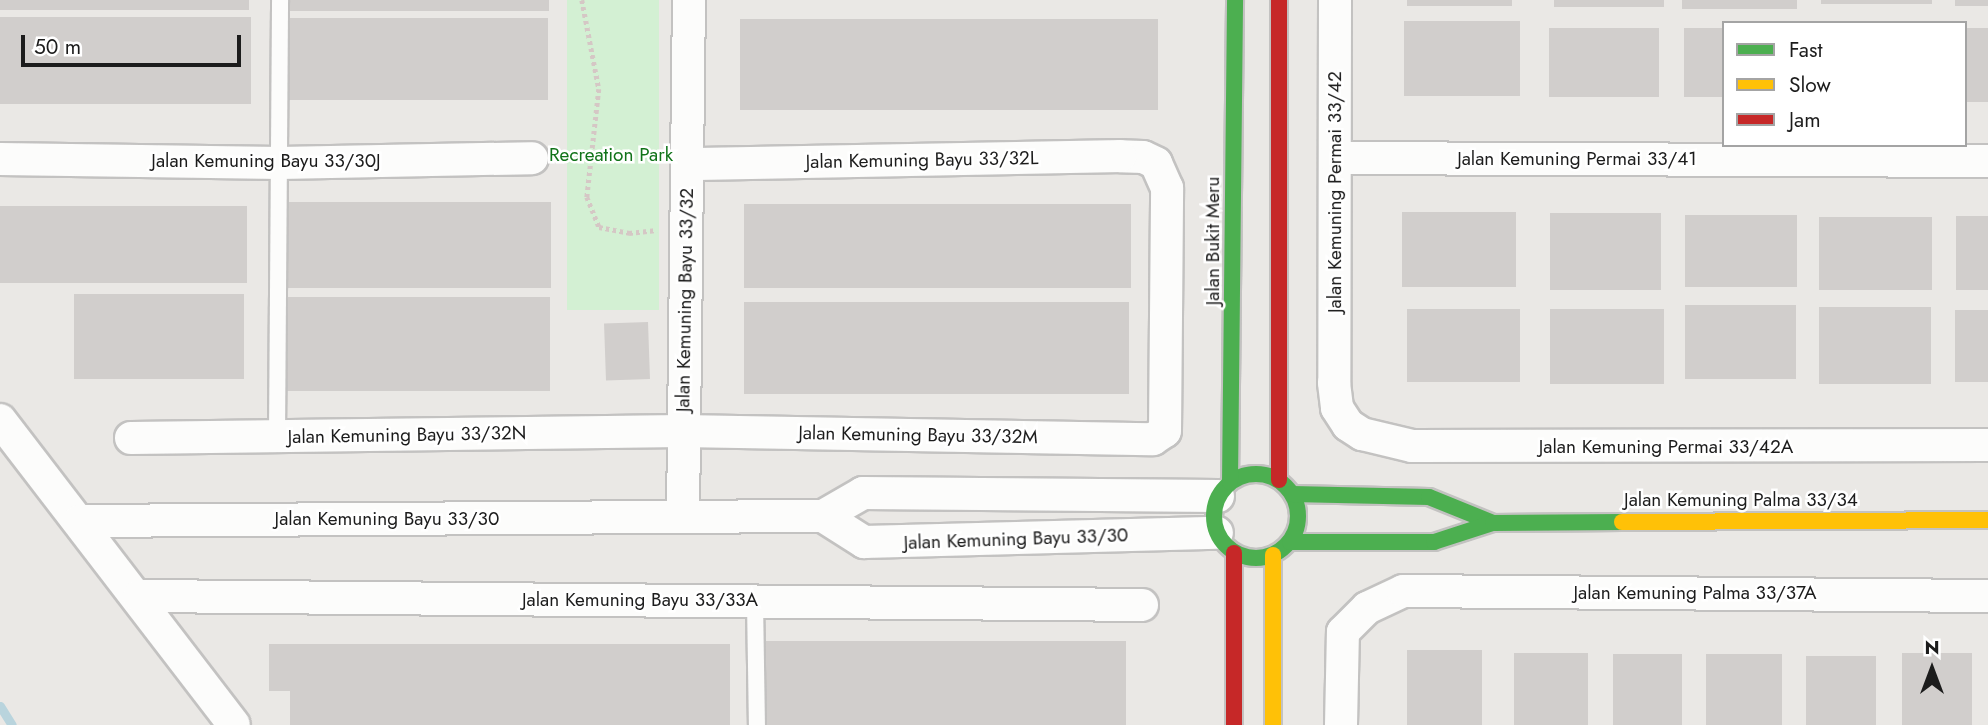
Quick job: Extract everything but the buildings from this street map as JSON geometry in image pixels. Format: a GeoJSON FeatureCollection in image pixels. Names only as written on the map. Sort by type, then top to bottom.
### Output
{"type":"FeatureCollection","features":[{"type":"Feature","properties":{"kind":"main road","name":"Jalan Bukit Meru"},"geometry":{"type":"LineString","coordinates":[[1224,489],[1235,0]]}},
{"type":"Feature","properties":{"kind":"main road"},"geometry":{"type":"LineString","coordinates":[[1279,0],[1279,480]]}},
{"type":"Feature","properties":{"kind":"main road"},"geometry":{"type":"LineString","coordinates":[[1225,542],[1253,558],[1272,555],[1290,542],[1298,513],[1292,494],[1279,480],[1249,474],[1224,489],[1214,508],[1225,542],[1234,725]]}},
{"type":"Feature","properties":{"kind":"main road","name":"Jalan Kemuning Palma 33/34"},"geometry":{"type":"LineString","coordinates":[[1292,494],[1429,497],[1493,523]]}},
{"type":"Feature","properties":{"kind":"main road","name":"Jalan Kemuning Palma 33/34"},"geometry":{"type":"LineString","coordinates":[[1290,542],[1434,542],[1493,523],[1988,520]]}},
{"type":"Feature","properties":{"kind":"main road"},"geometry":{"type":"LineString","coordinates":[[1272,555],[1273,725]]}},
{"type":"Feature","properties":{"kind":"street","name":"Jalan Kemuning Bayu 33/32"},"geometry":{"type":"LineString","coordinates":[[683,517],[689,0]]}},
{"type":"Feature","properties":{"kind":"street","name":"Jalan Kemuning Permai 33/42"},"geometry":{"type":"LineString","coordinates":[[1335,0],[1334,383],[1337,408],[1348,425]]}},
{"type":"Feature","properties":{"kind":"street","name":"Jalan Kemuning Bayu 33/32L"},"geometry":{"type":"LineString","coordinates":[[687,164],[1120,156],[1156,163],[1167,188],[1168,422],[1165,431],[1153,439]]}},
{"type":"Feature","properties":{"kind":"street","name":"Jalan Kemuning Bayu 33/30J"},"geometry":{"type":"LineString","coordinates":[[0,159],[280,163],[532,158]]}},
{"type":"Feature","properties":{"kind":"street","name":"Jalan Kemuning Permai 33/41"},"geometry":{"type":"LineString","coordinates":[[1335,158],[1988,162]]}},
{"type":"Feature","properties":{"kind":"street"},"geometry":{"type":"LineString","coordinates":[[0,419],[139,596],[234,725]]}},
{"type":"Feature","properties":{"kind":"street","name":"Jalan Kemuning Permai 33/42A"},"geometry":{"type":"LineString","coordinates":[[1348,425],[1362,434],[1412,446],[1988,445]]}},
{"type":"Feature","properties":{"kind":"street","name":"Jalan Kemuning Bayu 33/32N"},"geometry":{"type":"LineString","coordinates":[[131,438],[682,431]]}},
{"type":"Feature","properties":{"kind":"street","name":"Jalan Kemuning Bayu 33/32M"},"geometry":{"type":"LineString","coordinates":[[682,431],[1153,439]]}},
{"type":"Feature","properties":{"kind":"street","name":"Jalan Kemuning Bayu 33/30"},"geometry":{"type":"LineString","coordinates":[[79,521],[823,516],[863,493],[1224,489]]}},
{"type":"Feature","properties":{"kind":"street","name":"Jalan Kemuning Bayu 33/30"},"geometry":{"type":"LineString","coordinates":[[823,516],[864,542],[1225,542]]}},
{"type":"Feature","properties":{"kind":"street","name":"Jalan Kemuning Palma 33/37A"},"geometry":{"type":"LineString","coordinates":[[1341,725],[1343,632],[1367,608],[1403,591],[1988,596]]}},
{"type":"Feature","properties":{"kind":"street","name":"Jalan Kemuning Bayu 33/33A"},"geometry":{"type":"LineString","coordinates":[[139,596],[1142,605]]}},
{"type":"Feature","properties":{"kind":"lane"},"geometry":{"type":"LineString","coordinates":[[277,437],[280,0]]}},
{"type":"Feature","properties":{"kind":"lane"},"geometry":{"type":"LineString","coordinates":[[755,601],[757,725]]}},
{"type":"Feature","properties":{"kind":"path"},"geometry":{"type":"LineString","coordinates":[[582,0],[599,89],[587,197],[600,227],[629,233],[686,226]]}},
{"type":"Feature","properties":{"kind":"green space","name":"Recreation Park"},"geometry":{"type":"Polygon","coordinates":[[[567,0],[659,0],[659,310],[567,310],[567,0]]]}},
{"type":"Feature","properties":{"kind":"waterway"},"geometry":{"type":"LineString","coordinates":[[0,706],[12,725]]}},
{"type":"Feature","properties":{"kind":"traffic: fast"},"geometry":{"type":"LineString","coordinates":[[1230,482],[1235,0]]}},
{"type":"Feature","properties":{"kind":"traffic: fast"},"geometry":{"type":"LineString","coordinates":[[1248,474],[1264,474],[1280,481],[1291,492],[1298,508],[1298,516],[1295,532],[1286,546],[1264,558],[1248,558],[1232,551],[1221,540],[1214,524],[1214,508],[1221,492],[1232,481],[1248,474]]}},
{"type":"Feature","properties":{"kind":"traffic: fast"},"geometry":{"type":"LineString","coordinates":[[1292,494],[1429,497],[1493,523]]}},
{"type":"Feature","properties":{"kind":"traffic: fast"},"geometry":{"type":"LineString","coordinates":[[1290,542],[1434,542],[1493,523],[1622,522]]}},
{"type":"Feature","properties":{"kind":"traffic: slow"},"geometry":{"type":"LineString","coordinates":[[1622,522],[1988,520]]}},
{"type":"Feature","properties":{"kind":"traffic: slow"},"geometry":{"type":"LineString","coordinates":[[1273,555],[1273,725]]}},
{"type":"Feature","properties":{"kind":"traffic: jam"},"geometry":{"type":"LineString","coordinates":[[1279,0],[1279,480]]}},
{"type":"Feature","properties":{"kind":"traffic: jam"},"geometry":{"type":"LineString","coordinates":[[1234,553],[1234,725]]}}]}
